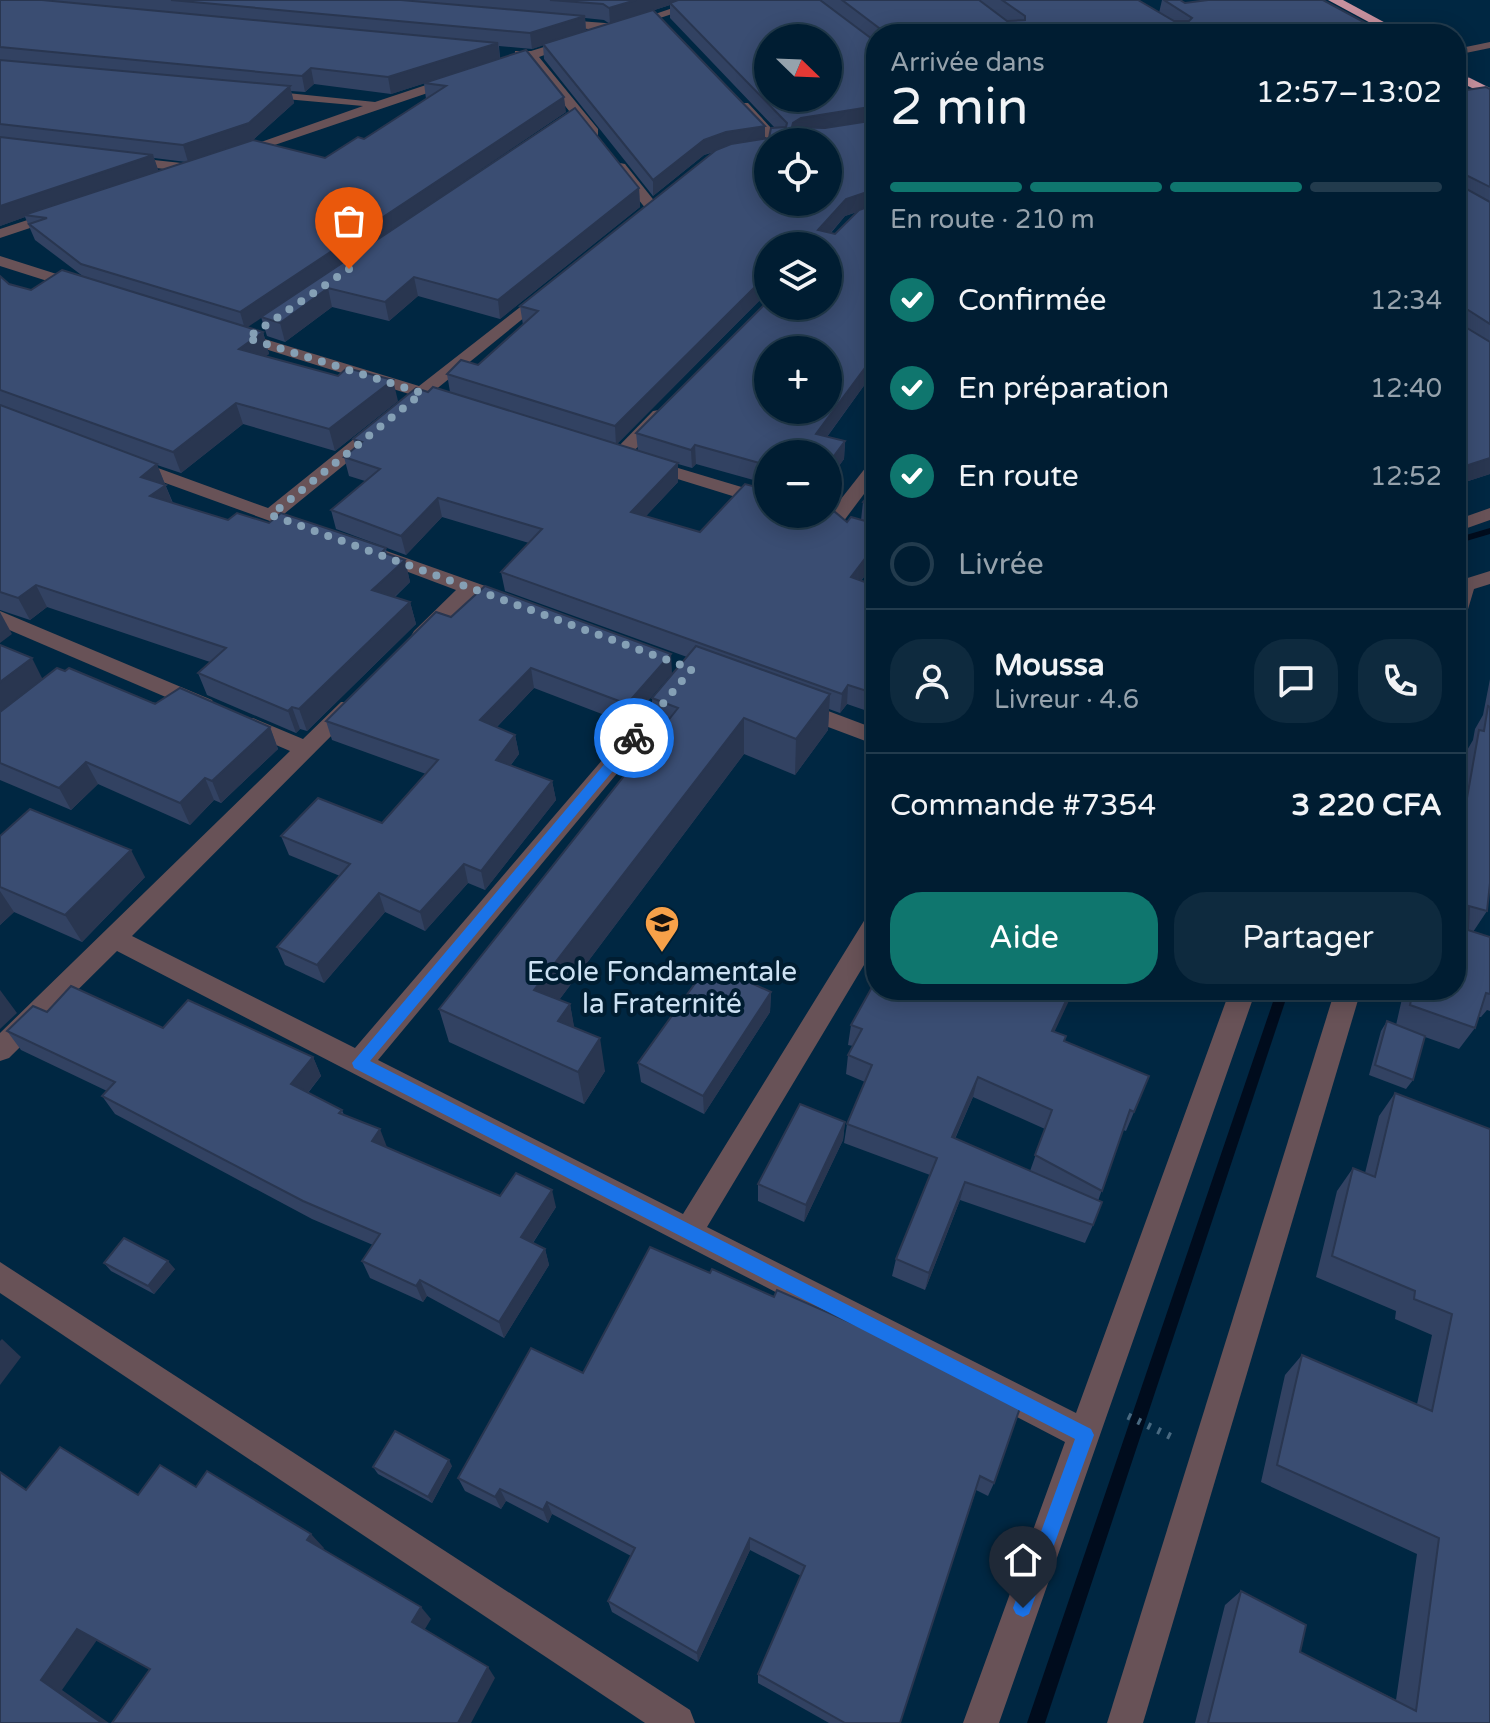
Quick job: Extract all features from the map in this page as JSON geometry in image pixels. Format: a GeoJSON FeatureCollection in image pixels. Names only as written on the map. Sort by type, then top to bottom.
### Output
{"type":"FeatureCollection","features":[{"type":"Feature","properties":{"kind":"highway"},"geometry":{"type":"LineString","coordinates":[[1330,3],[1363,24]]}},
{"type":"Feature","properties":{"kind":"highway"},"geometry":{"type":"LineString","coordinates":[[1330,3],[1377,24]]}},
{"type":"Feature","properties":{"kind":"highway"},"geometry":{"type":"LineString","coordinates":[[1466,68],[1490,80]]}},
{"type":"Feature","properties":{"kind":"highway"},"geometry":{"type":"LineString","coordinates":[[1466,81],[1490,94]]}},
{"type":"Feature","properties":{"kind":"street"},"geometry":{"type":"LineString","coordinates":[[486,70],[708,0]]}},
{"type":"Feature","properties":{"kind":"street"},"geometry":{"type":"LineString","coordinates":[[657,16],[668,27]]}},
{"type":"Feature","properties":{"kind":"street"},"geometry":{"type":"LineString","coordinates":[[542,22],[618,28]]}},
{"type":"Feature","properties":{"kind":"street"},"geometry":{"type":"LineString","coordinates":[[500,52],[531,55]]}},
{"type":"Feature","properties":{"kind":"street"},"geometry":{"type":"LineString","coordinates":[[531,55],[572,118],[610,154],[651,206]]}},
{"type":"Feature","properties":{"kind":"street"},"geometry":{"type":"LineString","coordinates":[[220,158],[471,74]]}},
{"type":"Feature","properties":{"kind":"street"},"geometry":{"type":"LineString","coordinates":[[253,92],[380,104]]}},
{"type":"Feature","properties":{"kind":"street"},"geometry":{"type":"LineString","coordinates":[[1467,99],[1490,94]]}},
{"type":"Feature","properties":{"kind":"street"},"geometry":{"type":"LineString","coordinates":[[733,96],[764,128]]}},
{"type":"Feature","properties":{"kind":"street"},"geometry":{"type":"LineString","coordinates":[[118,160],[191,168]]}},
{"type":"Feature","properties":{"kind":"street"},"geometry":{"type":"LineString","coordinates":[[162,178],[206,163]]}},
{"type":"Feature","properties":{"kind":"street"},"geometry":{"type":"LineString","coordinates":[[0,234],[74,209]]}},
{"type":"Feature","properties":{"kind":"street"},"geometry":{"type":"LineString","coordinates":[[0,261],[102,293]]}},
{"type":"Feature","properties":{"kind":"street"},"geometry":{"type":"LineString","coordinates":[[271,515],[555,285]]}},
{"type":"Feature","properties":{"kind":"street"},"geometry":{"type":"LineString","coordinates":[[218,329],[253,334],[468,407]]}},
{"type":"Feature","properties":{"kind":"street"},"geometry":{"type":"LineString","coordinates":[[673,402],[612,453],[754,497]]}},
{"type":"Feature","properties":{"kind":"street"},"geometry":{"type":"LineString","coordinates":[[114,458],[328,536]]}},
{"type":"Feature","properties":{"kind":"street"},"geometry":{"type":"LineString","coordinates":[[842,511],[866,479]]}},
{"type":"Feature","properties":{"kind":"street"},"geometry":{"type":"LineString","coordinates":[[1466,522],[1490,514]]}},
{"type":"Feature","properties":{"kind":"street"},"geometry":{"type":"LineString","coordinates":[[356,547],[529,610]]}},
{"type":"Feature","properties":{"kind":"street"},"geometry":{"type":"LineString","coordinates":[[1466,585],[1490,577]]}},
{"type":"Feature","properties":{"kind":"street"},"geometry":{"type":"LineString","coordinates":[[404,652],[469,588]]}},
{"type":"Feature","properties":{"kind":"street"},"geometry":{"type":"LineString","coordinates":[[0,618],[306,749]]}},
{"type":"Feature","properties":{"kind":"street"},"geometry":{"type":"LineString","coordinates":[[69,675],[92,657]]}},
{"type":"Feature","properties":{"kind":"street"},"geometry":{"type":"LineString","coordinates":[[359,1063],[692,669]]}},
{"type":"Feature","properties":{"kind":"street"},"geometry":{"type":"LineString","coordinates":[[0,1050],[360,696]]}},
{"type":"Feature","properties":{"kind":"street"},"geometry":{"type":"LineString","coordinates":[[777,700],[866,733]]}},
{"type":"Feature","properties":{"kind":"street"},"geometry":{"type":"LineString","coordinates":[[114,938],[1085,1435]]}},
{"type":"Feature","properties":{"kind":"street"},"geometry":{"type":"LineString","coordinates":[[688,1232],[866,939]]}},
{"type":"Feature","properties":{"kind":"street"},"geometry":{"type":"LineString","coordinates":[[981,1723],[1239,1000]]}},
{"type":"Feature","properties":{"kind":"street"},"geometry":{"type":"LineString","coordinates":[[1125,1723],[1345,1000]]}},
{"type":"Feature","properties":{"kind":"street"},"geometry":{"type":"LineString","coordinates":[[0,1276],[677,1723]]}},
{"type":"Feature","properties":{"kind":"lane"},"geometry":{"type":"LineString","coordinates":[[1466,50],[1490,45]]}},
{"type":"Feature","properties":{"kind":"path"},"geometry":{"type":"LineString","coordinates":[[1124,1414],[1148,1425]]}},
{"type":"Feature","properties":{"kind":"building"},"geometry":{"type":"Polygon","coordinates":[[[0,0],[42,0],[498,43],[388,77],[311,68],[302,76],[0,47],[0,0]]]}},
{"type":"Feature","properties":{"kind":"building"},"geometry":{"type":"Polygon","coordinates":[[[171,0],[401,0],[585,16],[530,33],[171,0]]]}},
{"type":"Feature","properties":{"kind":"building"},"geometry":{"type":"Polygon","coordinates":[[[550,0],[636,0],[609,8],[603,4],[550,0]]]}},
{"type":"Feature","properties":{"kind":"building"},"geometry":{"type":"Polygon","coordinates":[[[678,0],[820,0],[866,34],[866,108],[842,111],[842,24],[754,24],[754,89],[670,3],[678,0]]]}},
{"type":"Feature","properties":{"kind":"building"},"geometry":{"type":"Polygon","coordinates":[[[842,0],[979,0],[1007,21],[1025,20],[1025,16],[1002,0],[1138,0],[1174,21],[1189,21],[1192,18],[1164,0],[1185,3],[1208,0],[1323,0],[1367,24],[874,24],[842,0]]]}},
{"type":"Feature","properties":{"kind":"building"},"geometry":{"type":"Polygon","coordinates":[[[653,10],[765,126],[726,132],[704,140],[653,180],[543,44],[653,10]]]}},
{"type":"Feature","properties":{"kind":"building"},"geometry":{"type":"Polygon","coordinates":[[[526,50],[564,97],[240,312],[81,264],[29,224],[47,218],[24,215],[253,140],[325,158],[358,137],[364,139],[446,86],[424,83],[526,50]]]}},
{"type":"Feature","properties":{"kind":"building"},"geometry":{"type":"Polygon","coordinates":[[[0,60],[290,86],[249,123],[183,145],[0,124],[0,60]]]}},
{"type":"Feature","properties":{"kind":"building"},"geometry":{"type":"Polygon","coordinates":[[[1486,87],[1490,89],[1490,187],[1466,175],[1466,90],[1486,87]]]}},
{"type":"Feature","properties":{"kind":"building"},"geometry":{"type":"Polygon","coordinates":[[[575,108],[639,188],[498,300],[414,277],[385,302],[328,288],[280,323],[261,317],[575,108]]]}},
{"type":"Feature","properties":{"kind":"building"},"geometry":{"type":"Polygon","coordinates":[[[776,112],[838,112],[801,118],[792,127],[825,128],[771,128],[786,127],[787,123],[776,112]]]}},
{"type":"Feature","properties":{"kind":"building"},"geometry":{"type":"Polygon","coordinates":[[[866,122],[866,192],[842,203],[842,128],[825,128],[866,122]]]}},
{"type":"Feature","properties":{"kind":"building"},"geometry":{"type":"Polygon","coordinates":[[[0,137],[153,155],[0,206],[0,137]]]}},
{"type":"Feature","properties":{"kind":"building"},"geometry":{"type":"Polygon","coordinates":[[[754,140],[754,216],[831,216],[818,230],[826,232],[754,232],[754,288],[615,426],[447,374],[461,360],[478,365],[538,311],[520,306],[716,150],[754,140]]]}},
{"type":"Feature","properties":{"kind":"building"},"geometry":{"type":"Polygon","coordinates":[[[1466,189],[1490,202],[1490,324],[1466,309],[1466,189]]]}},
{"type":"Feature","properties":{"kind":"building"},"geometry":{"type":"Polygon","coordinates":[[[866,208],[866,366],[842,399],[842,336],[754,336],[754,424],[823,424],[816,434],[841,440],[754,440],[754,461],[695,445],[691,450],[636,433],[754,315],[754,320],[842,320],[842,232],[837,232],[859,210],[866,208]]]}},
{"type":"Feature","properties":{"kind":"building"},"geometry":{"type":"Polygon","coordinates":[[[62,270],[263,332],[239,349],[338,376],[347,368],[393,380],[329,429],[236,403],[173,452],[0,390],[0,276],[9,284],[31,290],[62,270]]]}},
{"type":"Feature","properties":{"kind":"building"},"geometry":{"type":"Polygon","coordinates":[[[1466,327],[1490,342],[1490,458],[1466,466],[1466,327]]]}},
{"type":"Feature","properties":{"kind":"building"},"geometry":{"type":"Polygon","coordinates":[[[433,387],[678,463],[631,512],[700,532],[745,484],[754,486],[754,528],[842,528],[842,518],[847,522],[851,517],[866,521],[866,557],[851,577],[866,582],[866,691],[848,685],[842,694],[501,572],[542,529],[438,498],[401,536],[331,510],[380,469],[344,457],[362,442],[353,439],[416,388],[428,392],[433,387]]]}},
{"type":"Feature","properties":{"kind":"building"},"geometry":{"type":"Polygon","coordinates":[[[0,405],[157,464],[141,477],[166,485],[150,496],[228,520],[237,513],[269,523],[281,513],[386,548],[382,552],[405,560],[372,590],[410,602],[299,709],[292,707],[288,711],[198,673],[226,648],[36,585],[18,598],[0,592],[0,405]]]}},
{"type":"Feature","properties":{"kind":"building"},"geometry":{"type":"Polygon","coordinates":[[[485,586],[671,654],[627,704],[531,668],[480,720],[515,735],[496,760],[552,781],[481,871],[464,864],[420,912],[379,893],[317,965],[277,947],[350,864],[281,836],[318,798],[382,823],[438,760],[326,721],[436,612],[451,617],[485,586]]]}},
{"type":"Feature","properties":{"kind":"building"},"geometry":{"type":"Polygon","coordinates":[[[0,645],[32,658],[0,682],[0,645]]]}},
{"type":"Feature","properties":{"kind":"building"},"geometry":{"type":"Polygon","coordinates":[[[696,646],[830,694],[796,739],[744,718],[534,990],[570,1004],[558,1021],[600,1038],[578,1072],[439,1009],[678,708],[652,698],[696,646]]]}},
{"type":"Feature","properties":{"kind":"building"},"geometry":{"type":"Polygon","coordinates":[[[57,668],[65,671],[69,668],[155,704],[180,688],[270,727],[212,781],[205,778],[180,803],[86,762],[59,788],[0,763],[0,712],[57,668]]]}},
{"type":"Feature","properties":{"kind":"building"},"geometry":{"type":"Polygon","coordinates":[[[1488,706],[1490,883],[1487,911],[1469,906],[1468,930],[1490,937],[1490,994],[1486,993],[1475,1028],[1410,1005],[1411,1000],[1466,1000],[1466,802],[1479,730],[1484,731],[1488,706]]]}},
{"type":"Feature","properties":{"kind":"building"},"geometry":{"type":"Polygon","coordinates":[[[30,809],[131,850],[65,915],[0,887],[0,836],[30,809]]]}},
{"type":"Feature","properties":{"kind":"building"},"geometry":{"type":"Polygon","coordinates":[[[709,964],[771,992],[703,1096],[638,1063],[709,964]]]}},
{"type":"Feature","properties":{"kind":"building"},"geometry":{"type":"Polygon","coordinates":[[[71,986],[163,1028],[188,1000],[313,1057],[291,1084],[342,1110],[339,1113],[380,1129],[372,1141],[500,1196],[516,1173],[552,1190],[521,1237],[545,1249],[499,1322],[420,1280],[416,1286],[362,1261],[380,1234],[303,1201],[102,1096],[115,1082],[7,1031],[33,1006],[47,1012],[71,986]]]}},
{"type":"Feature","properties":{"kind":"building"},"geometry":{"type":"Polygon","coordinates":[[[866,998],[1066,1000],[1052,1031],[1066,1036],[1064,1041],[1149,1076],[1134,1112],[1130,1110],[1102,1191],[1035,1155],[1052,1110],[978,1077],[952,1137],[1102,1202],[1093,1225],[965,1182],[929,1273],[896,1259],[937,1158],[847,1124],[872,1065],[848,1055],[862,1029],[851,1025],[866,998]]]}},
{"type":"Feature","properties":{"kind":"building"},"geometry":{"type":"Polygon","coordinates":[[[1387,1021],[1425,1036],[1413,1080],[1375,1065],[1387,1021]]]}},
{"type":"Feature","properties":{"kind":"building"},"geometry":{"type":"Polygon","coordinates":[[[1395,1093],[1490,1129],[1490,1723],[1208,1723],[1241,1591],[1306,1625],[1300,1652],[1416,1711],[1439,1538],[1277,1465],[1302,1355],[1432,1411],[1452,1314],[1414,1299],[1415,1291],[1332,1256],[1353,1168],[1375,1177],[1395,1093]]]}},
{"type":"Feature","properties":{"kind":"building"},"geometry":{"type":"Polygon","coordinates":[[[800,1104],[845,1122],[806,1205],[758,1184],[800,1104]]]}},
{"type":"Feature","properties":{"kind":"building"},"geometry":{"type":"Polygon","coordinates":[[[124,1238],[168,1261],[148,1286],[104,1263],[124,1238]]]}},
{"type":"Feature","properties":{"kind":"building"},"geometry":{"type":"Polygon","coordinates":[[[650,1247],[710,1273],[712,1269],[774,1297],[777,1290],[920,1353],[1021,1405],[994,1483],[980,1476],[900,1723],[845,1723],[758,1674],[805,1566],[750,1538],[697,1653],[608,1601],[635,1548],[547,1502],[543,1510],[500,1489],[495,1497],[458,1478],[531,1348],[583,1373],[650,1247]]]}},
{"type":"Feature","properties":{"kind":"building"},"geometry":{"type":"Polygon","coordinates":[[[395,1431],[449,1460],[428,1497],[373,1467],[395,1431]]]}},
{"type":"Feature","properties":{"kind":"building"},"geometry":{"type":"Polygon","coordinates":[[[60,1447],[138,1495],[160,1465],[196,1487],[207,1471],[311,1534],[307,1540],[421,1607],[412,1622],[488,1667],[458,1723],[112,1723],[150,1669],[77,1629],[41,1680],[102,1723],[0,1723],[0,1472],[26,1490],[60,1447]]]}},
{"type":"Feature","properties":{"kind":"waterway"},"geometry":{"type":"LineString","coordinates":[[1466,538],[1490,531]]}},
{"type":"Feature","properties":{"kind":"waterway"},"geometry":{"type":"LineString","coordinates":[[1036,1723],[1280,1000]]}},
{"type":"Feature","properties":{"kind":"way so far"},"geometry":{"type":"LineString","coordinates":[[349,269],[247,338],[422,393],[271,515],[692,669],[634,738]]}},
{"type":"Feature","properties":{"kind":"place","name":"Ecole Fondamentale la Fraternité"},"geometry":{"type":"Point","coordinates":[662,954]}},
{"type":"Feature","properties":{"kind":"route"},"geometry":{"type":"LineString","coordinates":[[634,738],[359,1063],[1085,1435],[1023,1608]]}}]}
